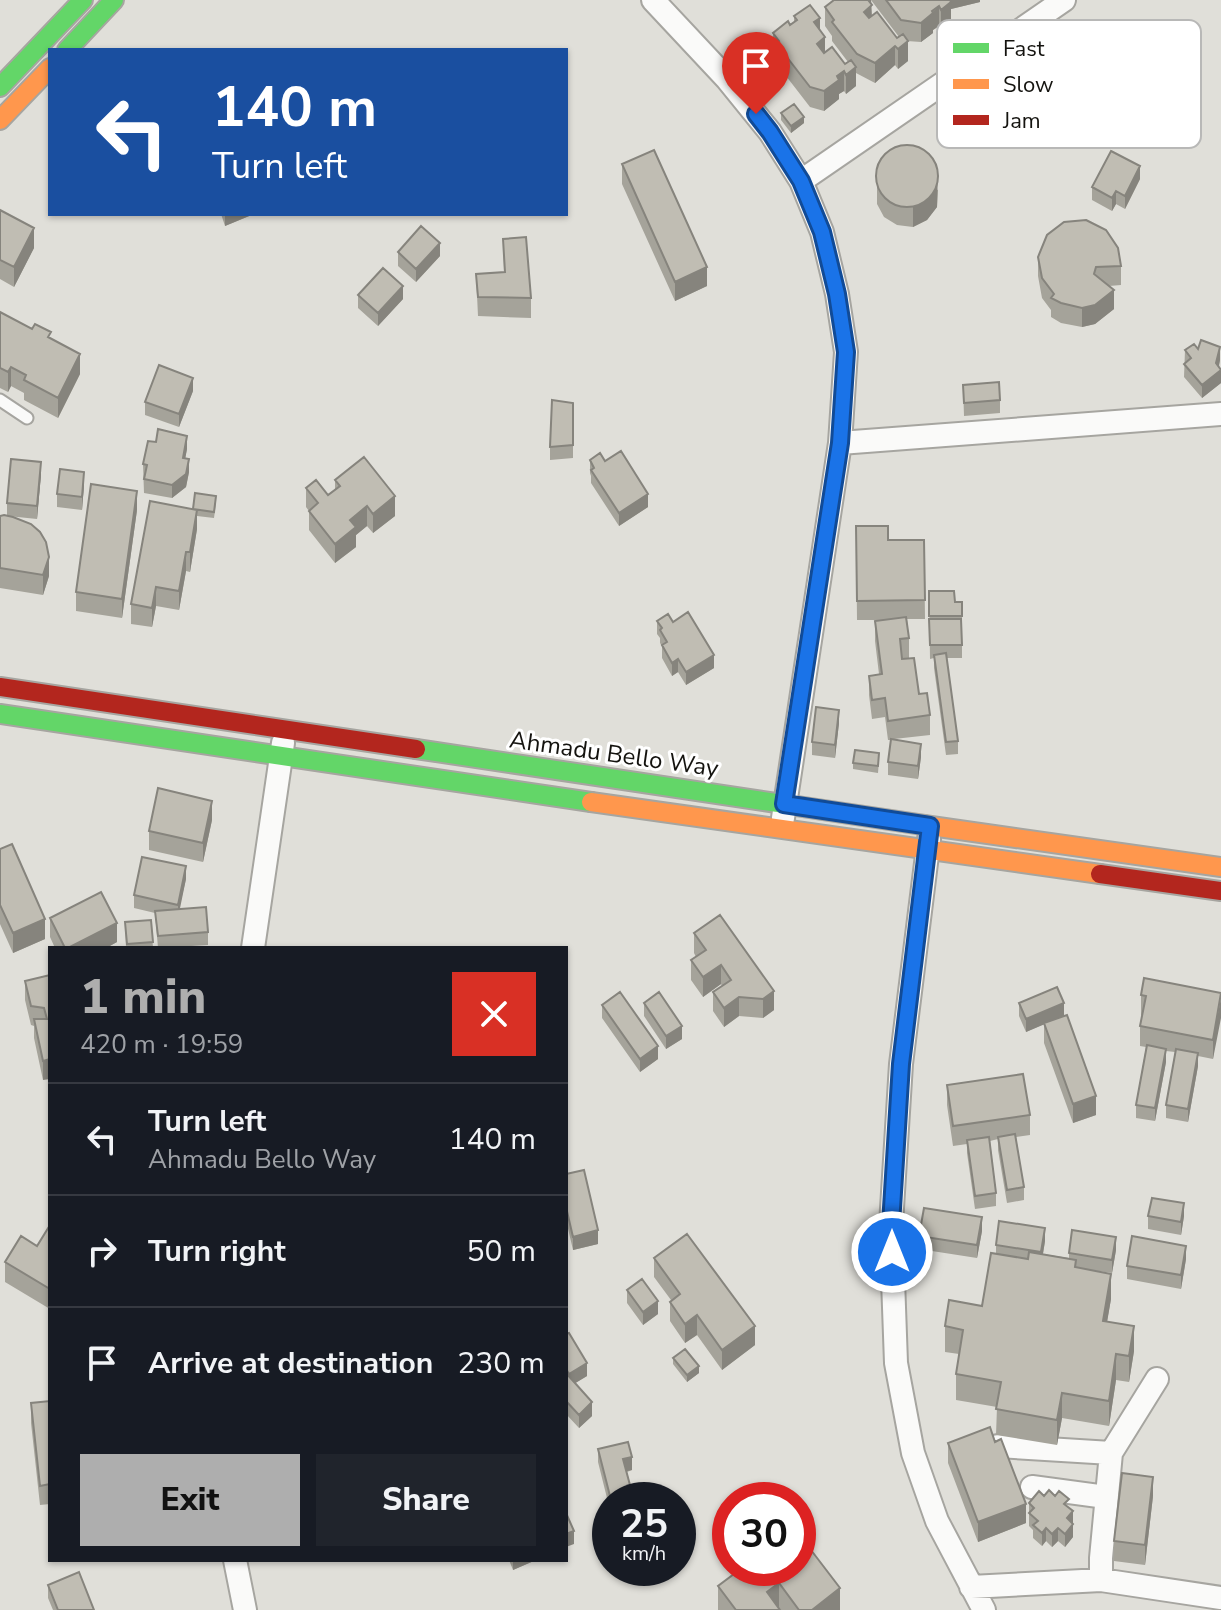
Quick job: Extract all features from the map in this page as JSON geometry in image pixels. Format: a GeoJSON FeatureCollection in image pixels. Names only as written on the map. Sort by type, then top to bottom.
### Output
{"type":"FeatureCollection","features":[{"type":"Feature","properties":{"kind":"main road"},"geometry":{"type":"LineString","coordinates":[[0,87],[83,0]]}},
{"type":"Feature","properties":{"kind":"main road"},"geometry":{"type":"LineString","coordinates":[[69,48],[114,0]]}},
{"type":"Feature","properties":{"kind":"main road"},"geometry":{"type":"LineString","coordinates":[[0,120],[48,70]]}},
{"type":"Feature","properties":{"kind":"main road","name":"Ahmadu Bello Way"},"geometry":{"type":"LineString","coordinates":[[0,687],[1221,867]]}},
{"type":"Feature","properties":{"kind":"main road"},"geometry":{"type":"LineString","coordinates":[[108,730],[111,704]]}},
{"type":"Feature","properties":{"kind":"main road","name":"Ahmadu Bello Way"},"geometry":{"type":"LineString","coordinates":[[0,714],[782,830],[1221,891]]}},
{"type":"Feature","properties":{"kind":"street"},"geometry":{"type":"LineString","coordinates":[[653,0],[727,79],[770,132],[801,181],[822,232],[840,309],[846,352],[840,443],[782,830]]}},
{"type":"Feature","properties":{"kind":"street"},"geometry":{"type":"LineString","coordinates":[[1035,20],[1064,0]]}},
{"type":"Feature","properties":{"kind":"street"},"geometry":{"type":"LineString","coordinates":[[801,181],[937,87]]}},
{"type":"Feature","properties":{"kind":"street"},"geometry":{"type":"LineString","coordinates":[[840,443],[1221,414]]}},
{"type":"Feature","properties":{"kind":"street"},"geometry":{"type":"LineString","coordinates":[[253,946],[284,730]]}},
{"type":"Feature","properties":{"kind":"street"},"geometry":{"type":"LineString","coordinates":[[930,826],[900,1079],[891,1224],[896,1363],[913,1453],[937,1521],[984,1610]]}},
{"type":"Feature","properties":{"kind":"street"},"geometry":{"type":"LineString","coordinates":[[1101,1580],[1111,1453],[1157,1379]]}},
{"type":"Feature","properties":{"kind":"street"},"geometry":{"type":"LineString","coordinates":[[998,1446],[1111,1453]]}},
{"type":"Feature","properties":{"kind":"street"},"geometry":{"type":"LineString","coordinates":[[1032,1487],[1106,1497]]}},
{"type":"Feature","properties":{"kind":"street"},"geometry":{"type":"LineString","coordinates":[[235,1562],[245,1610]]}},
{"type":"Feature","properties":{"kind":"street"},"geometry":{"type":"LineString","coordinates":[[971,1587],[1101,1580],[1221,1598]]}},
{"type":"Feature","properties":{"kind":"lane"},"geometry":{"type":"LineString","coordinates":[[0,400],[27,418]]}},
{"type":"Feature","properties":{"kind":"building"},"geometry":{"type":"Polygon","coordinates":[[[834,0],[868,0],[872,5],[864,12],[869,18],[877,12],[897,38],[903,34],[908,41],[898,49],[895,46],[875,63],[857,54],[832,22],[834,20],[825,7],[834,0]]]}},
{"type":"Feature","properties":{"kind":"building"},"geometry":{"type":"Polygon","coordinates":[[[886,0],[951,2],[941,10],[939,6],[921,23],[901,20],[886,0]]]}},
{"type":"Feature","properties":{"kind":"building"},"geometry":{"type":"Polygon","coordinates":[[[810,5],[820,18],[814,22],[825,37],[817,44],[824,53],[832,47],[845,64],[851,60],[856,67],[846,75],[844,71],[837,76],[839,80],[824,91],[810,87],[776,43],[779,41],[773,33],[788,21],[790,25],[797,20],[794,16],[810,5]]]}},
{"type":"Feature","properties":{"kind":"building"},"geometry":{"type":"Polygon","coordinates":[[[794,104],[804,117],[791,126],[781,113],[794,104]]]}},
{"type":"Feature","properties":{"kind":"building"},"geometry":{"type":"Polygon","coordinates":[[[907,145],[919,147],[929,154],[936,164],[936,188],[929,198],[919,205],[907,207],[895,205],[885,198],[878,188],[876,176],[878,164],[885,154],[895,147],[907,145]]]}},
{"type":"Feature","properties":{"kind":"building"},"geometry":{"type":"Polygon","coordinates":[[[654,150],[707,267],[675,282],[622,164],[654,150]]]}},
{"type":"Feature","properties":{"kind":"building"},"geometry":{"type":"Polygon","coordinates":[[[1111,151],[1140,166],[1125,196],[1116,191],[1112,198],[1092,187],[1111,151]]]}},
{"type":"Feature","properties":{"kind":"building"},"geometry":{"type":"Polygon","coordinates":[[[0,210],[34,228],[14,267],[0,260],[0,210]]]}},
{"type":"Feature","properties":{"kind":"building"},"geometry":{"type":"Polygon","coordinates":[[[1086,220],[1106,230],[1118,248],[1121,266],[1096,267],[1094,274],[1114,290],[1095,305],[1082,308],[1051,298],[1054,294],[1042,278],[1038,257],[1047,235],[1064,222],[1086,220]]]}},
{"type":"Feature","properties":{"kind":"building"},"geometry":{"type":"Polygon","coordinates":[[[421,226],[440,243],[416,269],[398,252],[421,226]]]}},
{"type":"Feature","properties":{"kind":"building"},"geometry":{"type":"Polygon","coordinates":[[[526,237],[531,298],[478,297],[476,274],[505,272],[503,239],[526,237]]]}},
{"type":"Feature","properties":{"kind":"building"},"geometry":{"type":"Polygon","coordinates":[[[383,268],[403,286],[378,313],[358,295],[383,268]]]}},
{"type":"Feature","properties":{"kind":"building"},"geometry":{"type":"Polygon","coordinates":[[[0,312],[32,329],[35,324],[51,332],[48,337],[80,354],[58,398],[24,380],[26,375],[11,367],[8,372],[0,368],[0,312]]]}},
{"type":"Feature","properties":{"kind":"building"},"geometry":{"type":"Polygon","coordinates":[[[1201,340],[1220,347],[1216,363],[1221,370],[1202,385],[1184,364],[1191,358],[1185,350],[1194,344],[1198,349],[1201,340]]]}},
{"type":"Feature","properties":{"kind":"building"},"geometry":{"type":"Polygon","coordinates":[[[159,365],[193,378],[179,414],[145,402],[159,365]]]}},
{"type":"Feature","properties":{"kind":"building"},"geometry":{"type":"Polygon","coordinates":[[[999,382],[1000,400],[964,403],[963,385],[999,382]]]}},
{"type":"Feature","properties":{"kind":"building"},"geometry":{"type":"Polygon","coordinates":[[[552,400],[573,403],[573,445],[550,447],[552,400]]]}},
{"type":"Feature","properties":{"kind":"building"},"geometry":{"type":"Polygon","coordinates":[[[158,429],[187,436],[183,458],[189,459],[186,474],[172,485],[144,479],[147,465],[143,464],[148,441],[156,442],[158,429]]]}},
{"type":"Feature","properties":{"kind":"building"},"geometry":{"type":"Polygon","coordinates":[[[621,451],[648,494],[619,513],[591,470],[594,468],[590,460],[600,453],[605,461],[621,451]]]}},
{"type":"Feature","properties":{"kind":"building"},"geometry":{"type":"Polygon","coordinates":[[[364,457],[395,496],[373,514],[367,506],[350,520],[356,527],[335,544],[309,511],[318,503],[306,488],[316,480],[328,495],[340,486],[335,480],[364,457]]]}},
{"type":"Feature","properties":{"kind":"building"},"geometry":{"type":"Polygon","coordinates":[[[11,459],[41,462],[37,506],[7,503],[11,459]]]}},
{"type":"Feature","properties":{"kind":"building"},"geometry":{"type":"Polygon","coordinates":[[[60,469],[84,472],[82,497],[57,494],[60,469]]]}},
{"type":"Feature","properties":{"kind":"building"},"geometry":{"type":"Polygon","coordinates":[[[91,484],[137,491],[122,599],[76,592],[91,484]]]}},
{"type":"Feature","properties":{"kind":"building"},"geometry":{"type":"Polygon","coordinates":[[[195,493],[216,496],[214,512],[193,509],[195,493]]]}},
{"type":"Feature","properties":{"kind":"building"},"geometry":{"type":"Polygon","coordinates":[[[150,501],[197,510],[179,591],[156,587],[152,608],[131,604],[150,501]]]}},
{"type":"Feature","properties":{"kind":"building"},"geometry":{"type":"Polygon","coordinates":[[[0,516],[31,524],[40,532],[49,557],[43,575],[0,568],[0,516]]]}},
{"type":"Feature","properties":{"kind":"building"},"geometry":{"type":"Polygon","coordinates":[[[856,526],[888,526],[888,540],[924,540],[925,600],[857,601],[856,526]]]}},
{"type":"Feature","properties":{"kind":"building"},"geometry":{"type":"Polygon","coordinates":[[[929,591],[954,591],[955,602],[962,602],[962,616],[929,616],[929,591]]]}},
{"type":"Feature","properties":{"kind":"building"},"geometry":{"type":"Polygon","coordinates":[[[688,612],[714,655],[686,672],[678,659],[672,663],[662,645],[667,642],[657,621],[668,614],[673,622],[688,612]]]}},
{"type":"Feature","properties":{"kind":"building"},"geometry":{"type":"Polygon","coordinates":[[[906,617],[909,638],[900,639],[902,659],[914,658],[919,694],[927,693],[930,715],[888,721],[885,698],[872,700],[869,676],[882,674],[875,621],[906,617]]]}},
{"type":"Feature","properties":{"kind":"building"},"geometry":{"type":"Polygon","coordinates":[[[929,619],[961,619],[962,645],[930,645],[929,619]]]}},
{"type":"Feature","properties":{"kind":"building"},"geometry":{"type":"Polygon","coordinates":[[[946,653],[958,741],[946,742],[934,655],[946,653]]]}},
{"type":"Feature","properties":{"kind":"building"},"geometry":{"type":"Polygon","coordinates":[[[816,707],[839,710],[835,745],[812,742],[816,707]]]}},
{"type":"Feature","properties":{"kind":"building"},"geometry":{"type":"Polygon","coordinates":[[[891,739],[921,744],[918,766],[888,762],[891,739]]]}},
{"type":"Feature","properties":{"kind":"building"},"geometry":{"type":"Polygon","coordinates":[[[855,750],[879,753],[878,766],[853,763],[855,750]]]}},
{"type":"Feature","properties":{"kind":"building"},"geometry":{"type":"Polygon","coordinates":[[[158,788],[212,801],[203,843],[149,831],[158,788]]]}},
{"type":"Feature","properties":{"kind":"building"},"geometry":{"type":"Polygon","coordinates":[[[12,844],[45,919],[13,933],[0,905],[0,849],[12,844]]]}},
{"type":"Feature","properties":{"kind":"building"},"geometry":{"type":"Polygon","coordinates":[[[142,857],[186,866],[178,905],[134,895],[142,857]]]}},
{"type":"Feature","properties":{"kind":"building"},"geometry":{"type":"Polygon","coordinates":[[[101,892],[117,923],[72,946],[64,946],[50,918],[101,892]]]}},
{"type":"Feature","properties":{"kind":"building"},"geometry":{"type":"Polygon","coordinates":[[[206,907],[208,932],[158,936],[155,911],[206,907]]]}},
{"type":"Feature","properties":{"kind":"building"},"geometry":{"type":"Polygon","coordinates":[[[720,915],[774,991],[763,999],[739,997],[724,1008],[713,992],[731,980],[721,965],[703,977],[691,960],[706,950],[694,933],[720,915]]]}},
{"type":"Feature","properties":{"kind":"building"},"geometry":{"type":"Polygon","coordinates":[[[151,920],[153,942],[127,944],[125,922],[151,920]]]}},
{"type":"Feature","properties":{"kind":"building"},"geometry":{"type":"Polygon","coordinates":[[[48,975],[48,1060],[43,1061],[34,1019],[47,1019],[44,1008],[31,1006],[25,981],[48,975]]]}},
{"type":"Feature","properties":{"kind":"building"},"geometry":{"type":"Polygon","coordinates":[[[1144,978],[1221,993],[1213,1040],[1140,1026],[1146,996],[1141,995],[1144,978]]]}},
{"type":"Feature","properties":{"kind":"building"},"geometry":{"type":"Polygon","coordinates":[[[1057,987],[1064,1003],[1026,1019],[1019,1003],[1057,987]]]}},
{"type":"Feature","properties":{"kind":"building"},"geometry":{"type":"Polygon","coordinates":[[[620,992],[658,1046],[640,1059],[602,1005],[620,992]]]}},
{"type":"Feature","properties":{"kind":"building"},"geometry":{"type":"Polygon","coordinates":[[[659,992],[682,1026],[666,1036],[644,1003],[659,992]]]}},
{"type":"Feature","properties":{"kind":"building"},"geometry":{"type":"Polygon","coordinates":[[[1067,1015],[1096,1096],[1073,1104],[1044,1023],[1067,1015]]]}},
{"type":"Feature","properties":{"kind":"building"},"geometry":{"type":"Polygon","coordinates":[[[1147,1045],[1166,1049],[1155,1108],[1136,1105],[1147,1045]]]}},
{"type":"Feature","properties":{"kind":"building"},"geometry":{"type":"Polygon","coordinates":[[[1176,1049],[1198,1053],[1188,1109],[1166,1105],[1176,1049]]]}},
{"type":"Feature","properties":{"kind":"building"},"geometry":{"type":"Polygon","coordinates":[[[1023,1074],[1030,1115],[953,1126],[947,1085],[1023,1074]]]}},
{"type":"Feature","properties":{"kind":"building"},"geometry":{"type":"Polygon","coordinates":[[[1015,1134],[1024,1187],[1007,1190],[998,1137],[1015,1134]]]}},
{"type":"Feature","properties":{"kind":"building"},"geometry":{"type":"Polygon","coordinates":[[[989,1137],[996,1193],[975,1196],[967,1140],[989,1137]]]}},
{"type":"Feature","properties":{"kind":"building"},"geometry":{"type":"Polygon","coordinates":[[[584,1170],[598,1230],[573,1237],[568,1216],[568,1174],[584,1170]]]}},
{"type":"Feature","properties":{"kind":"building"},"geometry":{"type":"Polygon","coordinates":[[[1152,1198],[1184,1203],[1181,1222],[1148,1216],[1152,1198]]]}},
{"type":"Feature","properties":{"kind":"building"},"geometry":{"type":"Polygon","coordinates":[[[924,1208],[982,1217],[977,1245],[919,1236],[924,1208]]]}},
{"type":"Feature","properties":{"kind":"building"},"geometry":{"type":"Polygon","coordinates":[[[999,1221],[1045,1228],[1041,1252],[996,1245],[999,1221]]]}},
{"type":"Feature","properties":{"kind":"building"},"geometry":{"type":"Polygon","coordinates":[[[48,1228],[48,1288],[5,1262],[21,1236],[37,1246],[48,1228]]]}},
{"type":"Feature","properties":{"kind":"building"},"geometry":{"type":"Polygon","coordinates":[[[1072,1230],[1116,1237],[1112,1260],[1069,1253],[1072,1230]]]}},
{"type":"Feature","properties":{"kind":"building"},"geometry":{"type":"Polygon","coordinates":[[[687,1234],[755,1326],[722,1350],[697,1315],[685,1324],[670,1302],[680,1294],[654,1258],[687,1234]]]}},
{"type":"Feature","properties":{"kind":"building"},"geometry":{"type":"Polygon","coordinates":[[[1132,1236],[1186,1246],[1181,1275],[1127,1266],[1132,1236]]]}},
{"type":"Feature","properties":{"kind":"building"},"geometry":{"type":"Polygon","coordinates":[[[1029,1252],[1076,1260],[1075,1267],[1111,1274],[1103,1321],[1134,1326],[1129,1356],[1116,1354],[1109,1401],[1062,1393],[1057,1420],[996,1409],[1001,1382],[956,1374],[963,1330],[945,1326],[949,1300],[982,1306],[991,1253],[1028,1259],[1029,1252]]]}},
{"type":"Feature","properties":{"kind":"building"},"geometry":{"type":"Polygon","coordinates":[[[642,1279],[658,1301],[643,1312],[627,1290],[642,1279]]]}},
{"type":"Feature","properties":{"kind":"building"},"geometry":{"type":"Polygon","coordinates":[[[568,1333],[587,1363],[569,1374],[568,1372],[568,1333]]]}},
{"type":"Feature","properties":{"kind":"building"},"geometry":{"type":"Polygon","coordinates":[[[685,1349],[699,1366],[687,1375],[673,1358],[685,1349]]]}},
{"type":"Feature","properties":{"kind":"building"},"geometry":{"type":"Polygon","coordinates":[[[568,1375],[592,1402],[579,1415],[568,1403],[568,1375]]]}},
{"type":"Feature","properties":{"kind":"building"},"geometry":{"type":"Polygon","coordinates":[[[48,1401],[48,1484],[40,1486],[31,1403],[48,1401]]]}},
{"type":"Feature","properties":{"kind":"building"},"geometry":{"type":"Polygon","coordinates":[[[990,1427],[995,1442],[1001,1439],[1026,1504],[978,1522],[948,1443],[990,1427]]]}},
{"type":"Feature","properties":{"kind":"building"},"geometry":{"type":"Polygon","coordinates":[[[628,1442],[632,1457],[623,1459],[629,1482],[606,1482],[598,1449],[628,1442]]]}},
{"type":"Feature","properties":{"kind":"building"},"geometry":{"type":"Polygon","coordinates":[[[1122,1473],[1153,1477],[1145,1545],[1114,1541],[1122,1473]]]}},
{"type":"Feature","properties":{"kind":"building"},"geometry":{"type":"Polygon","coordinates":[[[1049,1490],[1055,1496],[1059,1491],[1069,1499],[1064,1504],[1073,1511],[1067,1518],[1073,1524],[1065,1534],[1058,1528],[1052,1534],[1046,1528],[1042,1533],[1033,1525],[1038,1521],[1029,1513],[1034,1508],[1029,1503],[1039,1491],[1044,1496],[1049,1490]]]}},
{"type":"Feature","properties":{"kind":"building"},"geometry":{"type":"Polygon","coordinates":[[[568,1518],[574,1531],[568,1533],[568,1518]]]}},
{"type":"Feature","properties":{"kind":"building"},"geometry":{"type":"Polygon","coordinates":[[[816,1557],[840,1588],[812,1610],[799,1610],[781,1586],[816,1586],[816,1557]]]}},
{"type":"Feature","properties":{"kind":"building"},"geometry":{"type":"Polygon","coordinates":[[[79,1572],[94,1610],[58,1610],[48,1585],[79,1572]]]}},
{"type":"Feature","properties":{"kind":"building"},"geometry":{"type":"Polygon","coordinates":[[[718,1586],[775,1586],[767,1592],[780,1610],[736,1610],[718,1586]]]}},
{"type":"Feature","properties":{"kind":"traffic: fast"},"geometry":{"type":"LineString","coordinates":[[0,87],[83,0]]}},
{"type":"Feature","properties":{"kind":"traffic: fast"},"geometry":{"type":"LineString","coordinates":[[69,48],[114,0]]}},
{"type":"Feature","properties":{"kind":"traffic: fast"},"geometry":{"type":"LineString","coordinates":[[0,714],[591,802]]}},
{"type":"Feature","properties":{"kind":"traffic: fast"},"geometry":{"type":"LineString","coordinates":[[416,749],[924,825]]}},
{"type":"Feature","properties":{"kind":"traffic: slow"},"geometry":{"type":"LineString","coordinates":[[0,120],[48,70]]}},
{"type":"Feature","properties":{"kind":"traffic: slow"},"geometry":{"type":"LineString","coordinates":[[591,802],[1100,874]]}},
{"type":"Feature","properties":{"kind":"traffic: slow"},"geometry":{"type":"LineString","coordinates":[[924,825],[1221,867]]}},
{"type":"Feature","properties":{"kind":"traffic: jam"},"geometry":{"type":"LineString","coordinates":[[0,687],[416,749]]}},
{"type":"Feature","properties":{"kind":"traffic: jam"},"geometry":{"type":"LineString","coordinates":[[1100,874],[1221,891]]}},
{"type":"Feature","properties":{"kind":"route"},"geometry":{"type":"LineString","coordinates":[[756,114],[801,181],[822,232],[837,294],[846,352],[840,443],[784,804],[930,826],[901,1064],[892,1252]]}}]}
